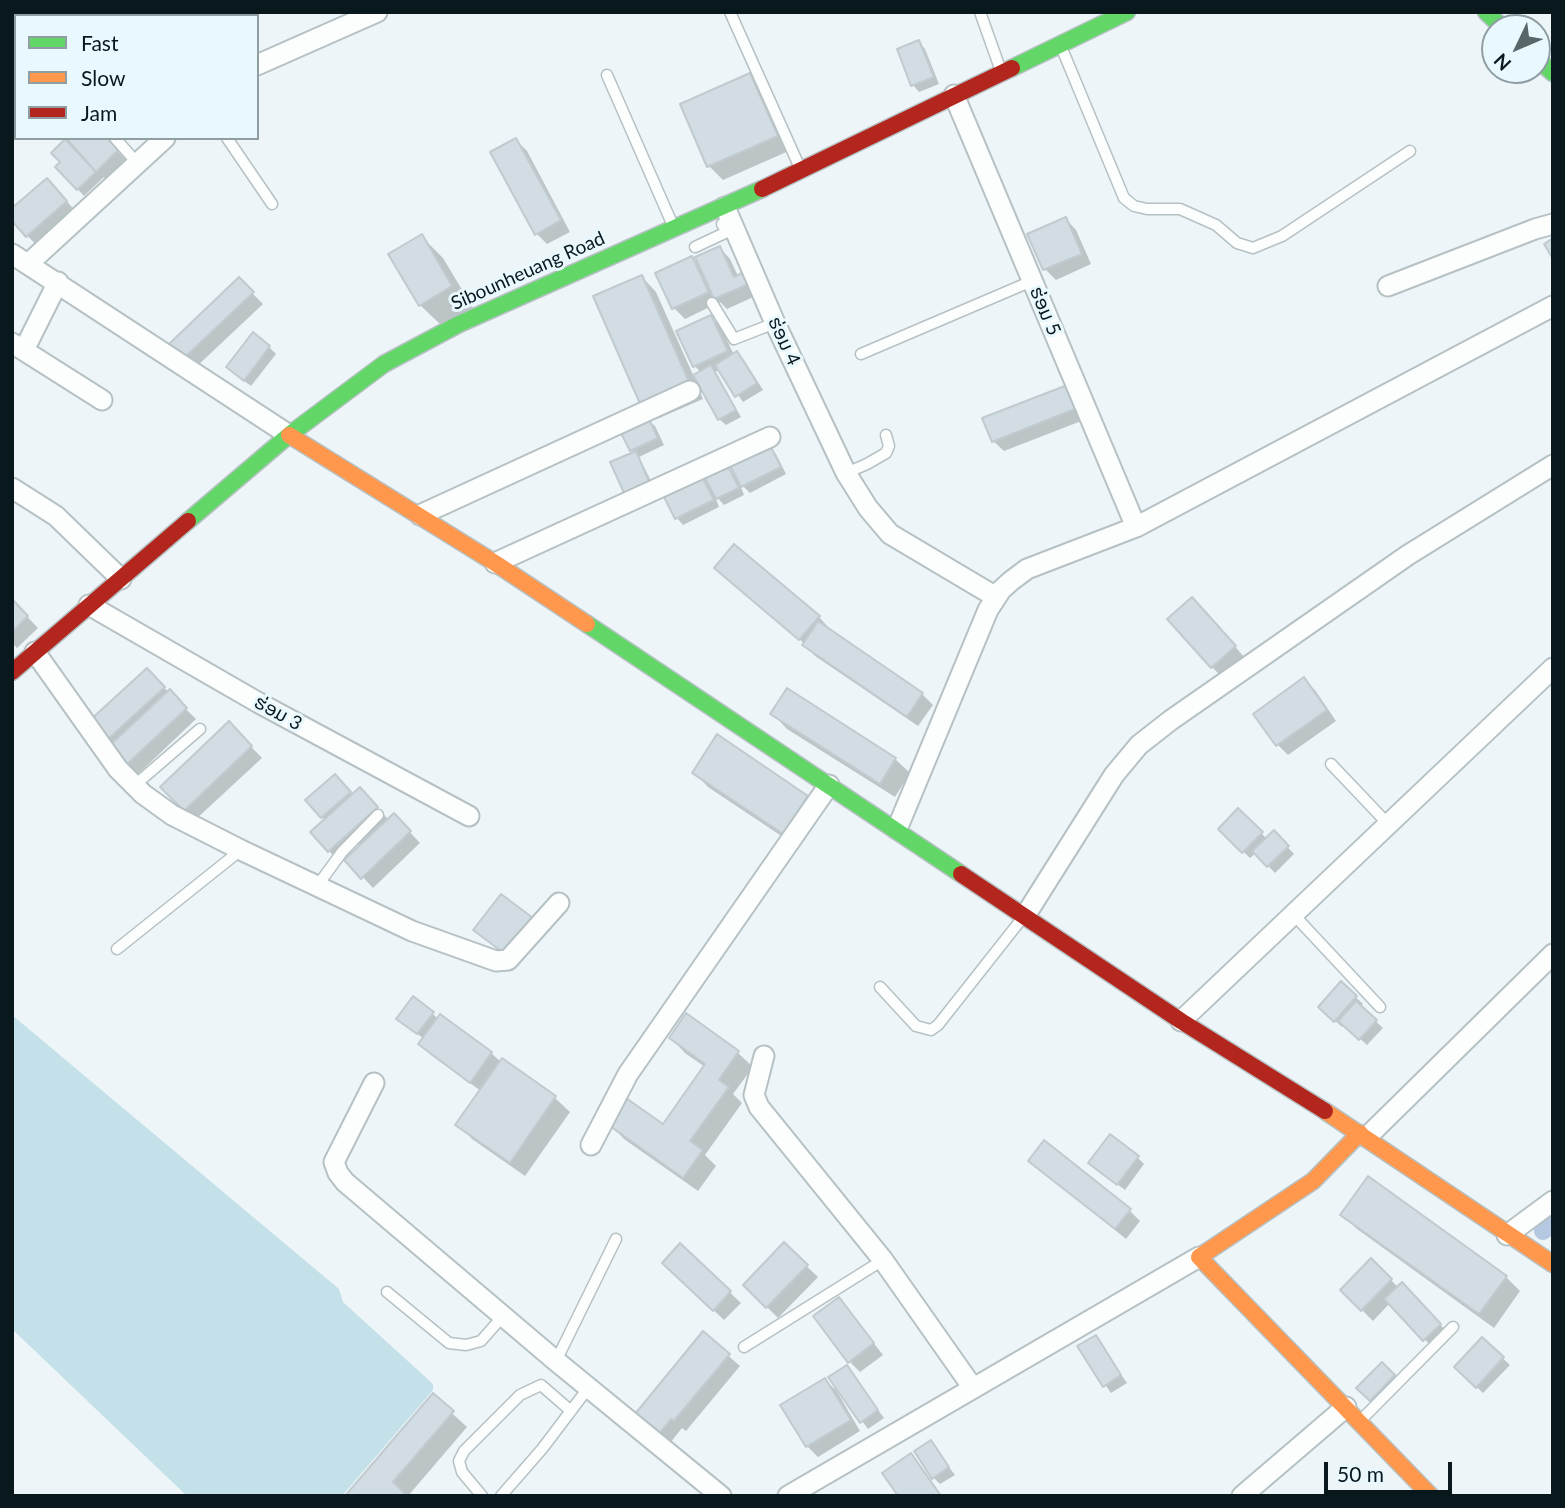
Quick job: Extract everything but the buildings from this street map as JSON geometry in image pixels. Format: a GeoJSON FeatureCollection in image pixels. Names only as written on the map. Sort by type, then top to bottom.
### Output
{"type":"FeatureCollection","features":[{"type":"Feature","properties":{"kind":"street"},"geometry":{"type":"LineString","coordinates":[[259,64],[377,12]]}},
{"type":"Feature","properties":{"kind":"street","name":"Sibounheuang Road"},"geometry":{"type":"LineString","coordinates":[[12,672],[289,435],[384,364],[459,324],[720,209],[1127,12]]}},
{"type":"Feature","properties":{"kind":"street","name":"ຮ່ອມ 5"},"geometry":{"type":"LineString","coordinates":[[954,95],[1136,527]]}},
{"type":"Feature","properties":{"kind":"street"},"geometry":{"type":"LineString","coordinates":[[163,140],[139,164],[20,259],[289,435],[495,563],[1181,1021],[1363,1135],[1553,1264]]}},
{"type":"Feature","properties":{"kind":"street","name":"ຮ່ອມ 4"},"geometry":{"type":"LineString","coordinates":[[720,209],[846,473],[868,508],[890,534],[996,597]]}},
{"type":"Feature","properties":{"kind":"street"},"geometry":{"type":"LineString","coordinates":[[1388,286],[1553,224]]}},
{"type":"Feature","properties":{"kind":"street"},"geometry":{"type":"LineString","coordinates":[[58,282],[18,347],[102,400]]}},
{"type":"Feature","properties":{"kind":"street"},"geometry":{"type":"LineString","coordinates":[[897,829],[989,610],[996,597],[1011,581],[1027,569],[1136,527],[1553,306]]}},
{"type":"Feature","properties":{"kind":"street"},"geometry":{"type":"LineString","coordinates":[[420,515],[690,391]]}},
{"type":"Feature","properties":{"kind":"street"},"geometry":{"type":"LineString","coordinates":[[495,563],[770,437]]}},
{"type":"Feature","properties":{"kind":"street"},"geometry":{"type":"LineString","coordinates":[[1025,916],[1114,775],[1139,745],[1408,555],[1553,465]]}},
{"type":"Feature","properties":{"kind":"street"},"geometry":{"type":"LineString","coordinates":[[12,488],[56,516],[121,579]]}},
{"type":"Feature","properties":{"kind":"street","name":"ຮ່ອມ 3"},"geometry":{"type":"LineString","coordinates":[[89,605],[259,703],[469,816]]}},
{"type":"Feature","properties":{"kind":"street"},"geometry":{"type":"LineString","coordinates":[[35,652],[118,769],[135,786],[172,815],[241,850],[412,931],[496,961],[508,960],[559,903]]}},
{"type":"Feature","properties":{"kind":"street"},"geometry":{"type":"LineString","coordinates":[[1181,1021],[1553,668]]}},
{"type":"Feature","properties":{"kind":"street"},"geometry":{"type":"LineString","coordinates":[[591,1145],[628,1074],[829,785]]}},
{"type":"Feature","properties":{"kind":"street"},"geometry":{"type":"LineString","coordinates":[[788,1496],[1199,1257],[1298,1192],[1363,1135],[1553,954]]}},
{"type":"Feature","properties":{"kind":"street"},"geometry":{"type":"LineString","coordinates":[[764,1056],[754,1094],[759,1107],[883,1260],[973,1388]]}},
{"type":"Feature","properties":{"kind":"street"},"geometry":{"type":"LineString","coordinates":[[374,1083],[334,1163],[345,1182],[556,1361],[721,1496]]}},
{"type":"Feature","properties":{"kind":"street"},"geometry":{"type":"LineString","coordinates":[[1507,1235],[1553,1201]]}},
{"type":"Feature","properties":{"kind":"street"},"geometry":{"type":"LineString","coordinates":[[1199,1257],[1431,1496]]}},
{"type":"Feature","properties":{"kind":"street"},"geometry":{"type":"LineString","coordinates":[[1242,1496],[1346,1407]]}},
{"type":"Feature","properties":{"kind":"lane"},"geometry":{"type":"LineString","coordinates":[[730,12],[801,170]]}},
{"type":"Feature","properties":{"kind":"lane"},"geometry":{"type":"LineString","coordinates":[[980,12],[1001,72]]}},
{"type":"Feature","properties":{"kind":"lane"},"geometry":{"type":"LineString","coordinates":[[1060,44],[1124,198],[1134,206],[1147,209],[1180,209],[1216,225],[1237,243],[1253,248],[1282,236],[1410,151]]}},
{"type":"Feature","properties":{"kind":"lane"},"geometry":{"type":"LineString","coordinates":[[607,75],[674,228]]}},
{"type":"Feature","properties":{"kind":"lane"},"geometry":{"type":"LineString","coordinates":[[117,140],[139,164]]}},
{"type":"Feature","properties":{"kind":"lane"},"geometry":{"type":"LineString","coordinates":[[228,140],[272,204]]}},
{"type":"Feature","properties":{"kind":"lane"},"geometry":{"type":"LineString","coordinates":[[695,247],[727,232],[720,209]]}},
{"type":"Feature","properties":{"kind":"lane"},"geometry":{"type":"LineString","coordinates":[[861,354],[1032,281]]}},
{"type":"Feature","properties":{"kind":"lane"},"geometry":{"type":"LineString","coordinates":[[712,303],[734,339],[775,323]]}},
{"type":"Feature","properties":{"kind":"lane"},"geometry":{"type":"LineString","coordinates":[[846,473],[886,453],[890,446],[886,435]]}},
{"type":"Feature","properties":{"kind":"lane"},"geometry":{"type":"LineString","coordinates":[[135,786],[200,729]]}},
{"type":"Feature","properties":{"kind":"lane"},"geometry":{"type":"LineString","coordinates":[[1331,764],[1388,824]]}},
{"type":"Feature","properties":{"kind":"lane"},"geometry":{"type":"LineString","coordinates":[[318,885],[342,852],[378,815]]}},
{"type":"Feature","properties":{"kind":"lane"},"geometry":{"type":"LineString","coordinates":[[117,949],[241,850]]}},
{"type":"Feature","properties":{"kind":"lane"},"geometry":{"type":"LineString","coordinates":[[1293,914],[1380,1007]]}},
{"type":"Feature","properties":{"kind":"lane"},"geometry":{"type":"LineString","coordinates":[[880,987],[916,1026],[930,1030],[938,1025],[1025,916]]}},
{"type":"Feature","properties":{"kind":"lane"},"geometry":{"type":"LineString","coordinates":[[556,1361],[616,1239]]}},
{"type":"Feature","properties":{"kind":"lane"},"geometry":{"type":"LineString","coordinates":[[744,1347],[883,1260]]}},
{"type":"Feature","properties":{"kind":"lane"},"geometry":{"type":"LineString","coordinates":[[387,1292],[449,1343],[466,1345],[481,1341],[503,1316]]}},
{"type":"Feature","properties":{"kind":"lane"},"geometry":{"type":"LineString","coordinates":[[1360,1422],[1453,1326]]}},
{"type":"Feature","properties":{"kind":"lane"},"geometry":{"type":"LineString","coordinates":[[482,1496],[462,1472],[459,1461],[464,1451],[520,1395],[541,1385],[571,1411]]}},
{"type":"Feature","properties":{"kind":"lane"},"geometry":{"type":"LineString","coordinates":[[501,1496],[542,1449],[589,1387]]}},
{"type":"Feature","properties":{"kind":"shaded area"},"geometry":{"type":"Polygon","coordinates":[[[12,1015],[339,1289],[343,1302],[433,1384],[433,1390],[342,1496],[187,1496],[12,1329],[12,1015]]]}},
{"type":"Feature","properties":{"kind":"waterway"},"geometry":{"type":"LineString","coordinates":[[1543,1231],[1553,1223]]}},
{"type":"Feature","properties":{"kind":"traffic: fast"},"geometry":{"type":"LineString","coordinates":[[1012,68],[1127,12]]}},
{"type":"Feature","properties":{"kind":"traffic: fast"},"geometry":{"type":"LineString","coordinates":[[188,521],[289,435],[384,364],[459,324],[762,189]]}},
{"type":"Feature","properties":{"kind":"traffic: fast"},"geometry":{"type":"LineString","coordinates":[[587,624],[961,874]]}},
{"type":"Feature","properties":{"kind":"traffic: slow"},"geometry":{"type":"LineString","coordinates":[[289,435],[495,563],[587,624]]}},
{"type":"Feature","properties":{"kind":"traffic: slow"},"geometry":{"type":"LineString","coordinates":[[1325,1111],[1553,1264]]}},
{"type":"Feature","properties":{"kind":"traffic: slow"},"geometry":{"type":"LineString","coordinates":[[1360,1133],[1313,1181],[1199,1257],[1431,1496]]}},
{"type":"Feature","properties":{"kind":"traffic: jam"},"geometry":{"type":"LineString","coordinates":[[762,189],[1012,68]]}},
{"type":"Feature","properties":{"kind":"traffic: jam"},"geometry":{"type":"LineString","coordinates":[[12,672],[188,521]]}},
{"type":"Feature","properties":{"kind":"traffic: jam"},"geometry":{"type":"LineString","coordinates":[[961,874],[1181,1021],[1325,1111]]}}]}
